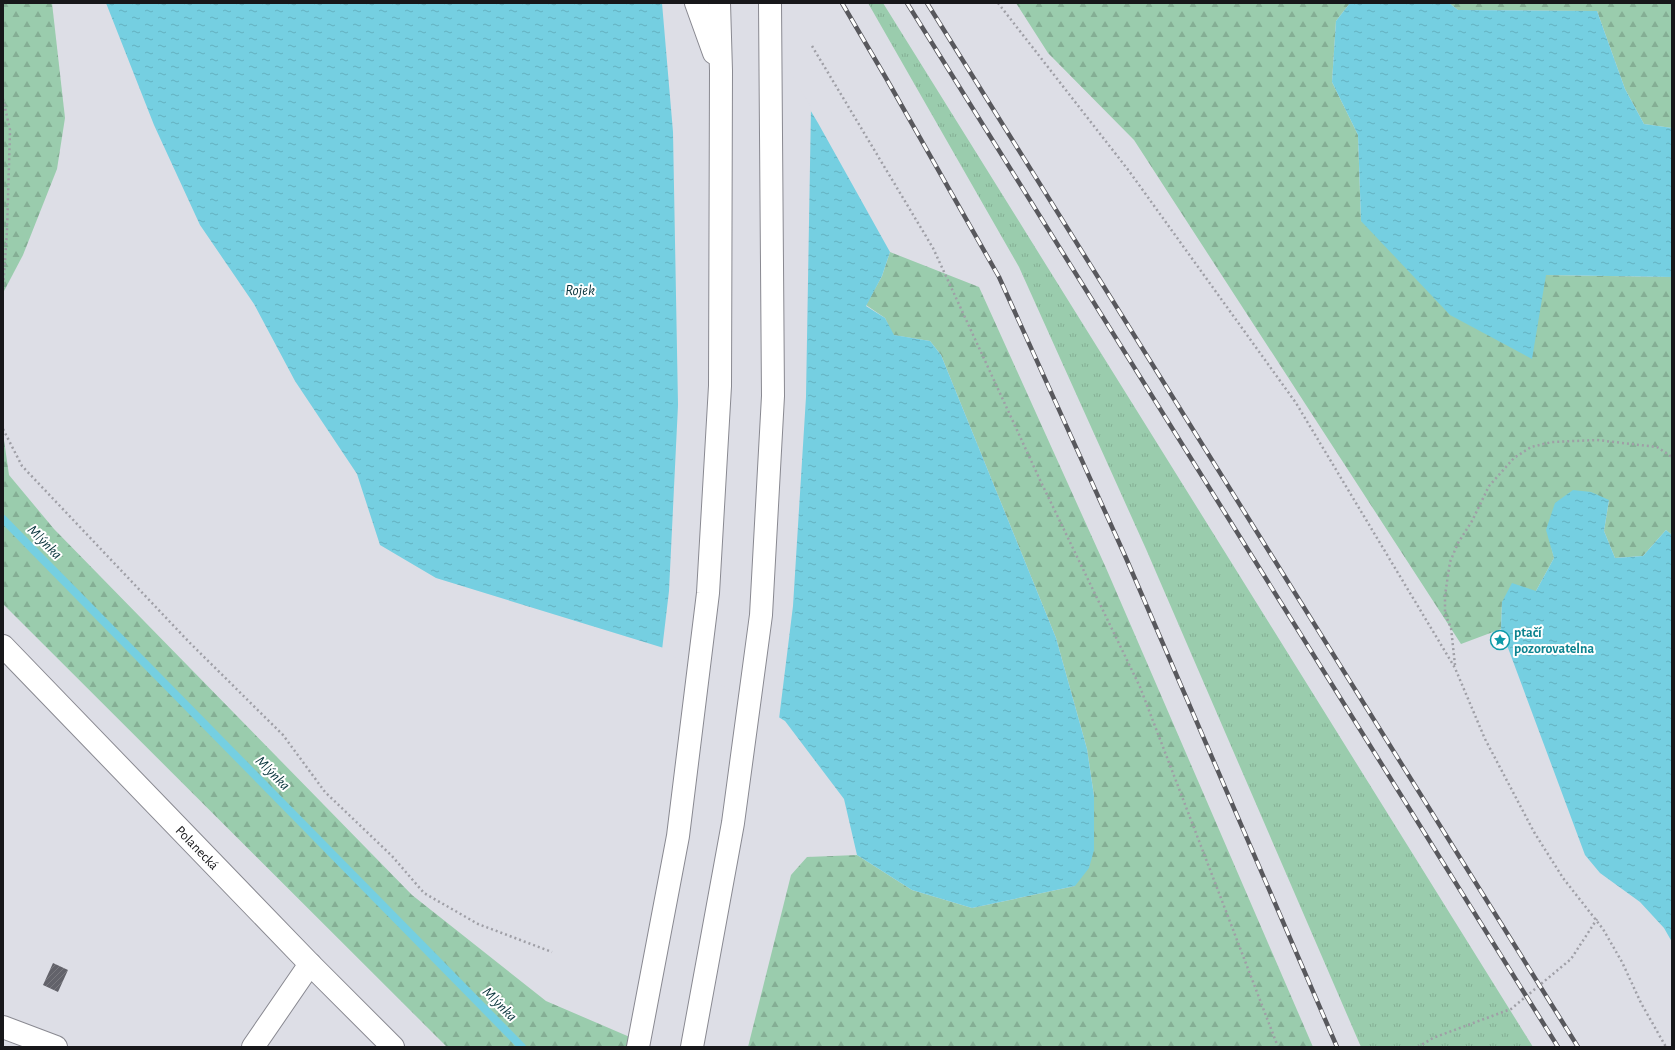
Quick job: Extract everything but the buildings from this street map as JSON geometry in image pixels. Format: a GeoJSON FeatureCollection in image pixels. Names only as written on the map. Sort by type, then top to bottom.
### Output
{"type":"FeatureCollection","features":[{"type":"Feature","properties":{"kind":"main road"},"geometry":{"type":"LineString","coordinates":[[696,3],[721,71]]}},
{"type":"Feature","properties":{"kind":"main road"},"geometry":{"type":"LineString","coordinates":[[638,1047],[678,836],[708,593],[720,386],[721,71],[719,3]]}},
{"type":"Feature","properties":{"kind":"main road"},"geometry":{"type":"LineString","coordinates":[[692,1047],[733,824],[761,615],[773,396],[770,3]]}},
{"type":"Feature","properties":{"kind":"main road","name":"Polanecká"},"geometry":{"type":"LineString","coordinates":[[3,646],[310,964],[393,1047]]}},
{"type":"Feature","properties":{"kind":"main road"},"geometry":{"type":"LineString","coordinates":[[253,1047],[310,964]]}},
{"type":"Feature","properties":{"kind":"main road"},"geometry":{"type":"LineString","coordinates":[[3,1027],[56,1047]]}},
{"type":"Feature","properties":{"kind":"path"},"geometry":{"type":"LineString","coordinates":[[998,3],[1129,171],[1296,403],[1455,668],[1485,739],[1534,832],[1563,878],[1597,919],[1622,962],[1641,1003],[1666,1047]]}},
{"type":"Feature","properties":{"kind":"path"},"geometry":{"type":"LineString","coordinates":[[812,46],[933,248],[1040,480],[1140,687],[1278,1047]]}},
{"type":"Feature","properties":{"kind":"path"},"geometry":{"type":"LineString","coordinates":[[3,99],[10,130],[3,289]]}},
{"type":"Feature","properties":{"kind":"path"},"geometry":{"type":"LineString","coordinates":[[3,429],[22,466],[189,642],[283,735],[326,792],[392,856],[424,893],[478,924],[552,952]]}},
{"type":"Feature","properties":{"kind":"path"},"geometry":{"type":"LineString","coordinates":[[1455,668],[1451,628],[1445,614],[1445,595],[1450,562],[1458,542],[1472,521],[1489,486],[1514,458],[1531,447],[1552,442],[1596,440],[1657,447],[1672,457]]}},
{"type":"Feature","properties":{"kind":"path"},"geometry":{"type":"LineString","coordinates":[[1418,1047],[1433,1038],[1511,1010],[1571,959],[1597,919]]}},
{"type":"Feature","properties":{"kind":"green space"},"geometry":{"type":"Polygon","coordinates":[[[3,3],[52,3],[65,118],[57,169],[23,255],[3,293],[3,3]]]}},
{"type":"Feature","properties":{"kind":"green space"},"geometry":{"type":"Polygon","coordinates":[[[868,3],[883,3],[1533,1047],[1361,1047],[1146,549],[1019,267],[868,3]]]}},
{"type":"Feature","properties":{"kind":"green space"},"geometry":{"type":"Polygon","coordinates":[[[1016,3],[1350,3],[1336,21],[1332,82],[1358,135],[1361,221],[1545,275],[1672,277],[1672,535],[1666,530],[1643,556],[1615,558],[1604,531],[1609,500],[1551,546],[1554,558],[1536,591],[1502,602],[1501,629],[1461,644],[1134,140],[1048,53],[1016,3]]]}},
{"type":"Feature","properties":{"kind":"green space"},"geometry":{"type":"Polygon","coordinates":[[[1449,3],[1672,3],[1672,128],[1644,124],[1625,89],[1597,11],[1458,10],[1449,3]]]}},
{"type":"Feature","properties":{"kind":"green space"},"geometry":{"type":"Polygon","coordinates":[[[890,252],[979,287],[1106,568],[1313,1047],[748,1047],[791,875],[807,857],[857,855],[912,890],[972,908],[1075,886],[1094,796],[1087,749],[1056,638],[941,355],[930,341],[893,335],[885,318],[866,305],[882,276],[890,252]]]}},
{"type":"Feature","properties":{"kind":"green space"},"geometry":{"type":"Polygon","coordinates":[[[3,433],[9,475],[54,529],[412,895],[546,1001],[653,1047],[447,1047],[3,604],[3,433]]]}},
{"type":"Feature","properties":{"kind":"water","name":"Rojek"},"geometry":{"type":"Polygon","coordinates":[[[106,3],[741,3],[751,11],[818,123],[890,252],[882,276],[866,306],[885,318],[894,335],[930,341],[941,355],[1056,638],[1087,749],[1094,796],[1094,850],[1089,868],[1075,886],[972,908],[912,890],[857,855],[844,799],[785,721],[667,649],[436,578],[380,545],[357,474],[295,381],[254,304],[200,225],[154,125],[106,3]]]}},
{"type":"Feature","properties":{"kind":"water"},"geometry":{"type":"Polygon","coordinates":[[[1350,3],[1449,3],[1458,10],[1597,11],[1625,89],[1644,124],[1672,128],[1672,277],[1546,275],[1532,359],[1450,315],[1361,221],[1358,135],[1332,82],[1336,21],[1350,3]]]}},
{"type":"Feature","properties":{"kind":"water"},"geometry":{"type":"Polygon","coordinates":[[[1573,490],[1591,492],[1609,500],[1604,531],[1615,558],[1643,556],[1666,530],[1672,535],[1672,942],[1664,928],[1640,902],[1600,873],[1585,855],[1501,629],[1502,602],[1512,583],[1536,591],[1554,558],[1546,530],[1555,503],[1573,490]]]}},
{"type":"Feature","properties":{"kind":"pier"},"geometry":{"type":"Polygon","coordinates":[[[662,3],[744,3],[753,10],[811,107],[806,397],[793,606],[779,719],[662,650],[669,591],[678,405],[673,132],[662,3]]]}},
{"type":"Feature","properties":{"kind":"waterway","name":"Mlýnka"},"geometry":{"type":"LineString","coordinates":[[3,519],[522,1047]]}},
{"type":"Feature","properties":{"kind":"railway"},"geometry":{"type":"LineString","coordinates":[[842,3],[999,277],[1126,558],[1337,1047]]}},
{"type":"Feature","properties":{"kind":"railway"},"geometry":{"type":"LineString","coordinates":[[907,3],[1558,1047]]}},
{"type":"Feature","properties":{"kind":"railway"},"geometry":{"type":"LineString","coordinates":[[927,3],[1578,1047]]}},
{"type":"Feature","properties":{"kind":"place","name":"ptačí pozorovatelna"},"geometry":{"type":"Point","coordinates":[1500,640]}}]}
